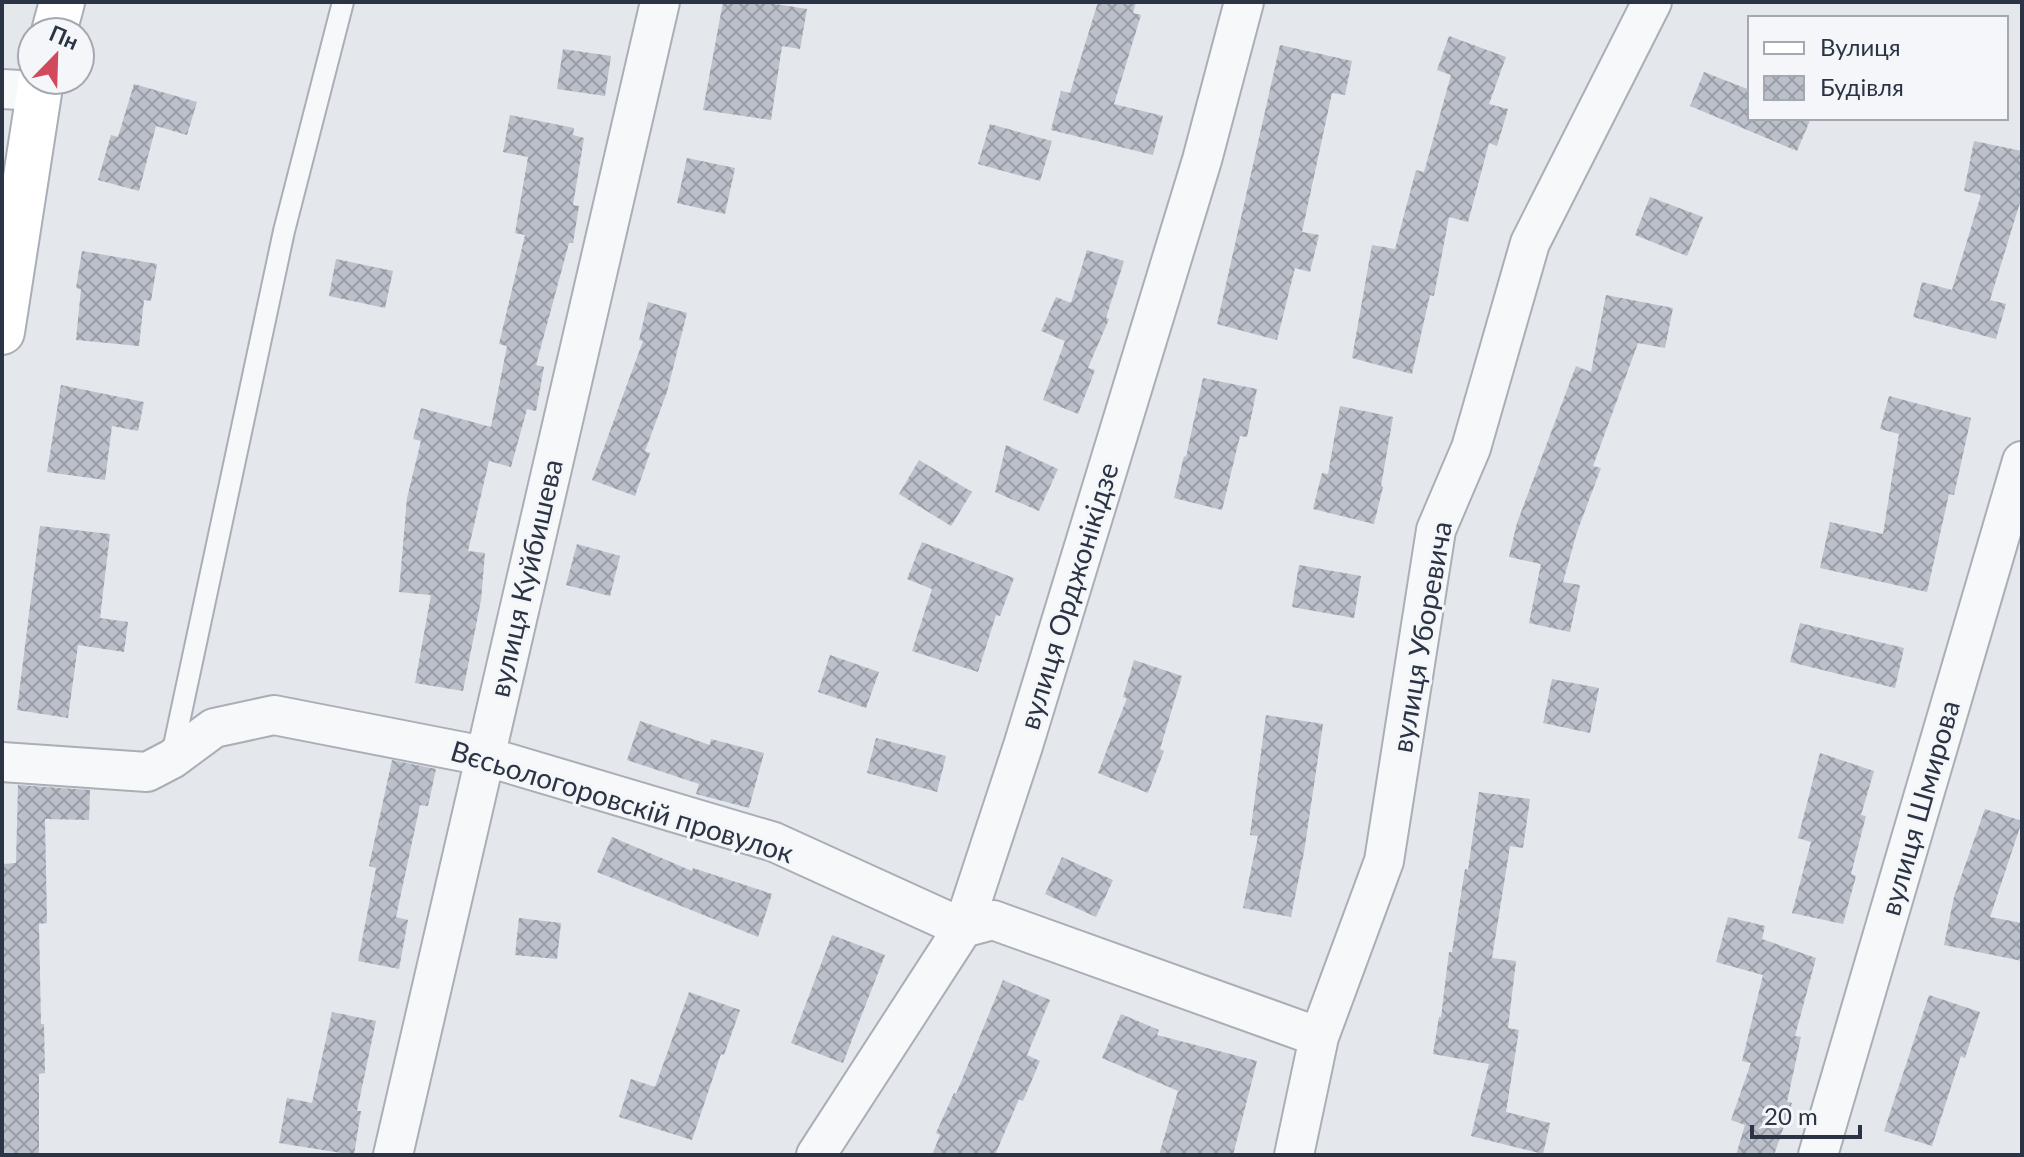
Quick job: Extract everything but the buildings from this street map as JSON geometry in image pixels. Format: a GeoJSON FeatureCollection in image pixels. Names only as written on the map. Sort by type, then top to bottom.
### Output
{"type":"FeatureCollection","features":[{"type":"Feature","properties":{"kind":"street","name":"вулиця Куйбишева"},"geometry":{"type":"LineString","coordinates":[[393,1155],[660,2]]}},
{"type":"Feature","properties":{"kind":"street","name":"вулиця Орджонікідзе"},"geometry":{"type":"LineString","coordinates":[[816,1155],[963,928],[1023,746],[1202,160],[1244,2]]}},
{"type":"Feature","properties":{"kind":"street","name":"вулиця Уборевича"},"geometry":{"type":"LineString","coordinates":[[1294,1155],[1319,1037],[1384,861],[1436,530],[1471,448],[1530,243],[1652,2]]}},
{"type":"Feature","properties":{"kind":"street"},"geometry":{"type":"LineString","coordinates":[[2,332],[26,96]]}},
{"type":"Feature","properties":{"kind":"street","name":"вулиця Шмирова"},"geometry":{"type":"LineString","coordinates":[[1818,1155],[2022,461]]}},
{"type":"Feature","properties":{"kind":"street","name":"Вєсьологоровскій провулок"},"geometry":{"type":"LineString","coordinates":[[2,762],[147,772],[172,759],[214,728],[274,715],[484,756],[774,842],[963,928]]}},
{"type":"Feature","properties":{"kind":"street"},"geometry":{"type":"LineString","coordinates":[[963,928],[993,920],[1319,1037]]}},
{"type":"Feature","properties":{"kind":"lane"},"geometry":{"type":"LineString","coordinates":[[172,759],[284,231],[343,2]]}}]}
